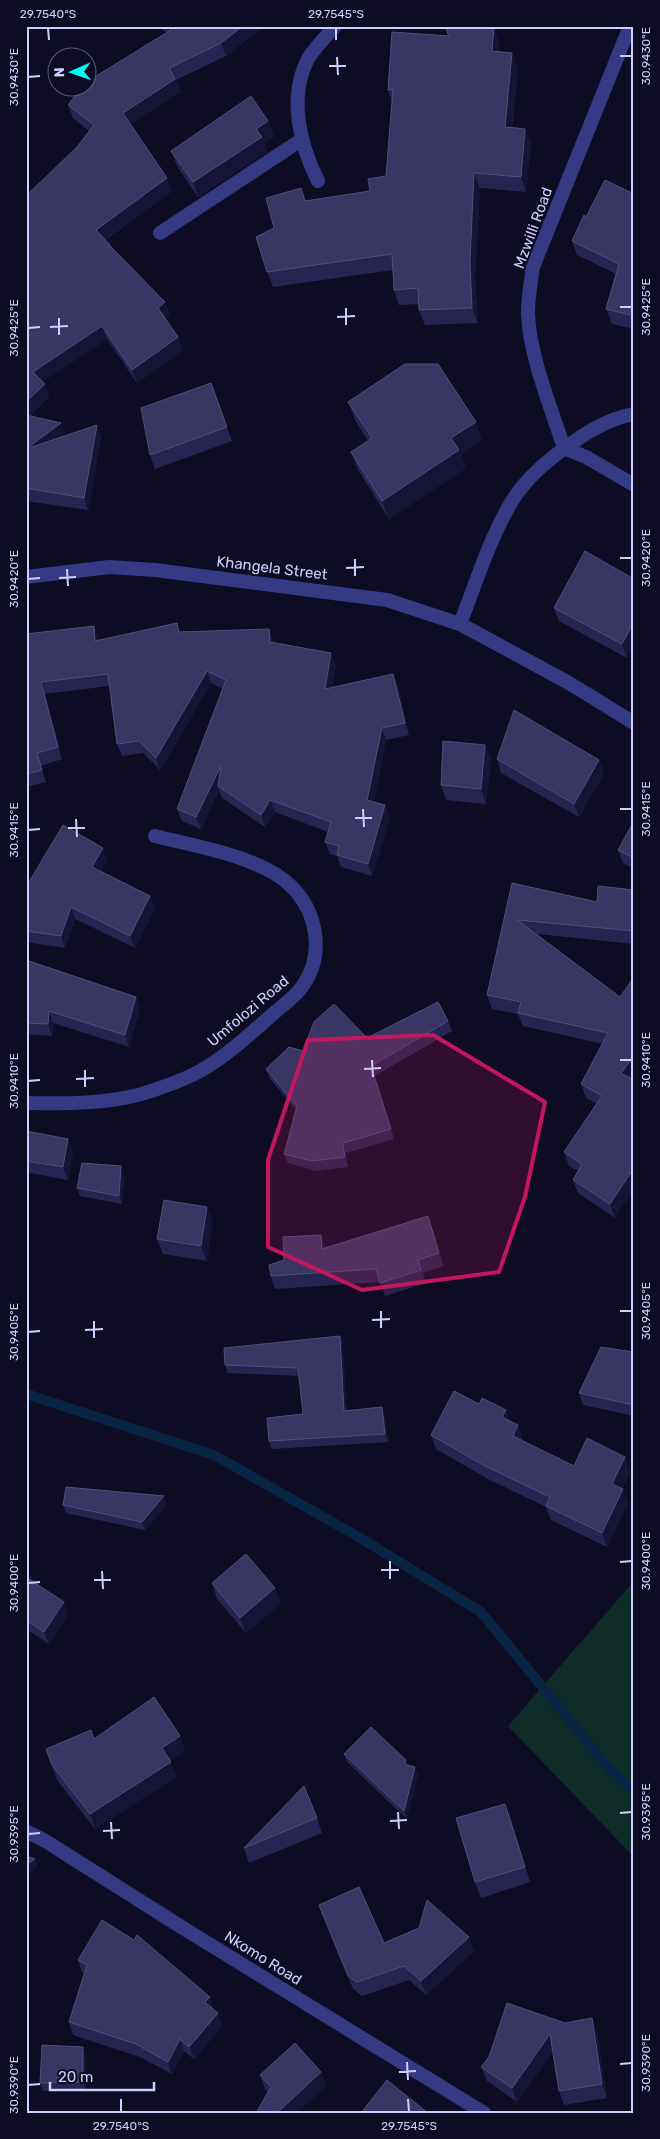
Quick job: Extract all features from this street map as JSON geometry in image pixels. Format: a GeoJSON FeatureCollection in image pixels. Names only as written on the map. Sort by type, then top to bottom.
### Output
{"type":"FeatureCollection","features":[{"type":"Feature","properties":{"kind":"street"},"geometry":{"type":"LineString","coordinates":[[318,181],[305,156],[301,140],[299,98],[302,77],[308,58],[335,26]]}},
{"type":"Feature","properties":{"kind":"street","name":"Mzwilli Road"},"geometry":{"type":"LineString","coordinates":[[564,448],[534,350],[528,313],[533,266],[630,26]]}},
{"type":"Feature","properties":{"kind":"street"},"geometry":{"type":"LineString","coordinates":[[160,233],[301,140]]}},
{"type":"Feature","properties":{"kind":"street"},"geometry":{"type":"LineString","coordinates":[[460,624],[491,545],[514,499],[540,466],[587,432],[634,414]]}},
{"type":"Feature","properties":{"kind":"street"},"geometry":{"type":"LineString","coordinates":[[564,448],[586,457],[634,485]]}},
{"type":"Feature","properties":{"kind":"street","name":"Khangela Street"},"geometry":{"type":"LineString","coordinates":[[26,576],[109,567],[155,570],[387,600],[460,624],[569,683],[634,723]]}},
{"type":"Feature","properties":{"kind":"street","name":"Umfolozi Road"},"geometry":{"type":"LineString","coordinates":[[26,1103],[60,1104],[102,1101],[152,1091],[199,1072],[244,1040],[301,988],[311,972],[315,957],[316,934],[309,909],[300,894],[282,878],[242,859],[155,836]]}},
{"type":"Feature","properties":{"kind":"street","name":"Nkomo Road"},"geometry":{"type":"LineString","coordinates":[[26,1831],[47,1842],[484,2113]]}},
{"type":"Feature","properties":{"kind":"highlighted area"},"geometry":{"type":"Polygon","coordinates":[[[433,1035],[545,1102],[525,1197],[499,1272],[362,1290],[268,1247],[268,1160],[308,1040],[433,1035]]]}},
{"type":"Feature","properties":{"kind":"green space"},"geometry":{"type":"Polygon","coordinates":[[[634,1581],[634,1857],[508,1726],[634,1581]]]}},
{"type":"Feature","properties":{"kind":"building"},"geometry":{"type":"Polygon","coordinates":[[[167,26],[243,26],[221,43],[169,68],[175,79],[123,113],[167,178],[96,230],[110,245],[107,247],[110,246],[165,302],[158,308],[178,337],[132,370],[102,326],[33,372],[45,384],[26,402],[26,196],[77,147],[94,125],[68,105],[73,98],[98,98],[98,75],[171,30],[167,26]]]}},
{"type":"Feature","properties":{"kind":"building"},"geometry":{"type":"Polygon","coordinates":[[[445,26],[494,27],[492,51],[512,53],[505,127],[525,129],[521,177],[474,173],[470,262],[472,308],[419,310],[418,288],[394,290],[392,254],[267,272],[256,237],[274,228],[266,198],[301,188],[305,201],[370,191],[368,179],[386,176],[393,89],[388,90],[392,32],[449,36],[445,26]]]}},
{"type":"Feature","properties":{"kind":"building"},"geometry":{"type":"Polygon","coordinates":[[[251,96],[268,121],[256,129],[262,137],[193,182],[171,151],[251,96]]]}},
{"type":"Feature","properties":{"kind":"building"},"geometry":{"type":"Polygon","coordinates":[[[605,180],[634,194],[634,316],[606,309],[619,264],[572,241],[584,215],[586,217],[605,180]]]}},
{"type":"Feature","properties":{"kind":"building"},"geometry":{"type":"Polygon","coordinates":[[[405,364],[438,364],[476,422],[451,438],[459,450],[382,501],[351,452],[372,438],[348,402],[405,364]]]}},
{"type":"Feature","properties":{"kind":"building"},"geometry":{"type":"Polygon","coordinates":[[[211,383],[227,427],[150,455],[141,408],[211,383]]]}},
{"type":"Feature","properties":{"kind":"building"},"geometry":{"type":"Polygon","coordinates":[[[26,415],[61,423],[26,449],[26,415]]]}},
{"type":"Feature","properties":{"kind":"building"},"geometry":{"type":"Polygon","coordinates":[[[97,425],[84,498],[26,488],[26,449],[97,425]]]}},
{"type":"Feature","properties":{"kind":"building"},"geometry":{"type":"Polygon","coordinates":[[[585,551],[634,579],[634,622],[622,644],[554,608],[585,551]]]}},
{"type":"Feature","properties":{"kind":"building"},"geometry":{"type":"Polygon","coordinates":[[[177,623],[179,632],[269,629],[270,642],[331,653],[325,689],[393,674],[405,723],[382,728],[367,800],[385,805],[368,864],[337,855],[339,846],[325,842],[331,822],[270,800],[261,815],[218,786],[221,766],[196,817],[177,809],[226,680],[207,671],[156,758],[139,741],[117,744],[108,674],[41,682],[58,747],[37,753],[42,770],[26,774],[26,634],[94,626],[95,641],[177,623]]]}},
{"type":"Feature","properties":{"kind":"building"},"geometry":{"type":"Polygon","coordinates":[[[514,710],[599,760],[574,804],[497,759],[514,710]]]}},
{"type":"Feature","properties":{"kind":"building"},"geometry":{"type":"Polygon","coordinates":[[[443,741],[485,745],[481,789],[441,785],[443,741]]]}},
{"type":"Feature","properties":{"kind":"building"},"geometry":{"type":"Polygon","coordinates":[[[634,821],[634,858],[618,850],[634,821]]]}},
{"type":"Feature","properties":{"kind":"building"},"geometry":{"type":"Polygon","coordinates":[[[63,825],[103,848],[92,867],[150,896],[130,936],[71,907],[61,936],[26,931],[26,887],[63,825]]]}},
{"type":"Feature","properties":{"kind":"building"},"geometry":{"type":"Polygon","coordinates":[[[512,883],[597,902],[598,886],[634,890],[634,931],[517,920],[620,997],[634,977],[634,1056],[621,1073],[634,1080],[634,1168],[610,1204],[573,1180],[582,1164],[564,1152],[602,1096],[581,1084],[608,1033],[518,1013],[521,1002],[487,995],[512,883]]]}},
{"type":"Feature","properties":{"kind":"building"},"geometry":{"type":"Polygon","coordinates":[[[26,960],[136,997],[125,1035],[49,1011],[48,1024],[26,1023],[26,960]]]}},
{"type":"Feature","properties":{"kind":"building"},"geometry":{"type":"Polygon","coordinates":[[[438,1002],[448,1021],[371,1066],[391,1129],[343,1143],[345,1157],[312,1161],[284,1154],[297,1106],[266,1069],[289,1047],[303,1051],[314,1022],[334,1004],[367,1038],[438,1002]]]}},
{"type":"Feature","properties":{"kind":"building"},"geometry":{"type":"Polygon","coordinates":[[[26,1131],[68,1139],[63,1167],[26,1161],[26,1131]]]}},
{"type":"Feature","properties":{"kind":"building"},"geometry":{"type":"Polygon","coordinates":[[[82,1163],[121,1166],[119,1196],[77,1188],[82,1163]]]}},
{"type":"Feature","properties":{"kind":"building"},"geometry":{"type":"Polygon","coordinates":[[[164,1200],[207,1207],[201,1246],[157,1239],[164,1200]]]}},
{"type":"Feature","properties":{"kind":"building"},"geometry":{"type":"Polygon","coordinates":[[[428,1216],[439,1253],[418,1260],[421,1270],[380,1283],[376,1269],[271,1276],[269,1265],[284,1260],[283,1237],[321,1235],[322,1249],[428,1216]]]}},
{"type":"Feature","properties":{"kind":"building"},"geometry":{"type":"Polygon","coordinates":[[[340,1336],[344,1411],[382,1407],[385,1434],[269,1441],[267,1418],[303,1414],[298,1368],[225,1365],[224,1348],[340,1336]]]}},
{"type":"Feature","properties":{"kind":"building"},"geometry":{"type":"Polygon","coordinates":[[[601,1347],[634,1352],[634,1405],[579,1393],[601,1347]]]}},
{"type":"Feature","properties":{"kind":"building"},"geometry":{"type":"Polygon","coordinates":[[[454,1391],[479,1404],[482,1398],[506,1410],[502,1417],[518,1425],[513,1436],[574,1466],[587,1438],[625,1457],[612,1484],[623,1489],[602,1533],[546,1506],[550,1497],[483,1465],[431,1435],[454,1391]]]}},
{"type":"Feature","properties":{"kind":"building"},"geometry":{"type":"Polygon","coordinates":[[[66,1487],[164,1496],[142,1522],[63,1505],[66,1487]]]}},
{"type":"Feature","properties":{"kind":"building"},"geometry":{"type":"Polygon","coordinates":[[[246,1554],[275,1588],[240,1618],[212,1583],[246,1554]]]}},
{"type":"Feature","properties":{"kind":"building"},"geometry":{"type":"Polygon","coordinates":[[[26,1577],[64,1602],[44,1632],[26,1620],[26,1577]]]}},
{"type":"Feature","properties":{"kind":"building"},"geometry":{"type":"Polygon","coordinates":[[[154,1697],[180,1736],[162,1748],[171,1762],[90,1814],[52,1765],[46,1749],[91,1730],[94,1739],[154,1697]]]}},
{"type":"Feature","properties":{"kind":"building"},"geometry":{"type":"Polygon","coordinates":[[[371,1727],[406,1760],[404,1764],[415,1767],[404,1811],[344,1754],[371,1727]]]}},
{"type":"Feature","properties":{"kind":"building"},"geometry":{"type":"Polygon","coordinates":[[[304,1786],[317,1818],[244,1848],[304,1786]]]}},
{"type":"Feature","properties":{"kind":"building"},"geometry":{"type":"Polygon","coordinates":[[[505,1804],[525,1867],[475,1882],[456,1818],[505,1804]]]}},
{"type":"Feature","properties":{"kind":"building"},"geometry":{"type":"Polygon","coordinates":[[[26,1856],[35,1859],[26,1865],[26,1856]]]}},
{"type":"Feature","properties":{"kind":"building"},"geometry":{"type":"Polygon","coordinates":[[[359,1887],[384,1943],[419,1928],[427,1900],[469,1937],[421,1981],[404,1966],[357,1982],[348,1976],[319,1905],[359,1887]]]}},
{"type":"Feature","properties":{"kind":"building"},"geometry":{"type":"Polygon","coordinates":[[[102,1920],[134,1940],[137,1935],[210,1997],[205,2002],[218,2013],[189,2047],[180,2039],[168,2062],[136,2044],[69,2022],[87,1965],[78,1960],[102,1920]]]}},
{"type":"Feature","properties":{"kind":"building"},"geometry":{"type":"Polygon","coordinates":[[[507,2003],[565,2023],[592,2018],[602,2084],[559,2091],[550,2034],[512,2088],[481,2067],[489,2057],[507,2003]]]}},
{"type":"Feature","properties":{"kind":"building"},"geometry":{"type":"Polygon","coordinates":[[[295,2043],[321,2072],[277,2113],[256,2113],[271,2087],[260,2075],[295,2043]]]}},
{"type":"Feature","properties":{"kind":"building"},"geometry":{"type":"Polygon","coordinates":[[[42,2045],[83,2047],[83,2082],[40,2083],[42,2045]]]}},
{"type":"Feature","properties":{"kind":"building"},"geometry":{"type":"Polygon","coordinates":[[[387,2080],[428,2113],[361,2113],[387,2080]]]}},
{"type":"Feature","properties":{"kind":"waterway"},"geometry":{"type":"LineString","coordinates":[[26,1394],[214,1455],[357,1536],[481,1612],[607,1766],[634,1791]]}}]}
